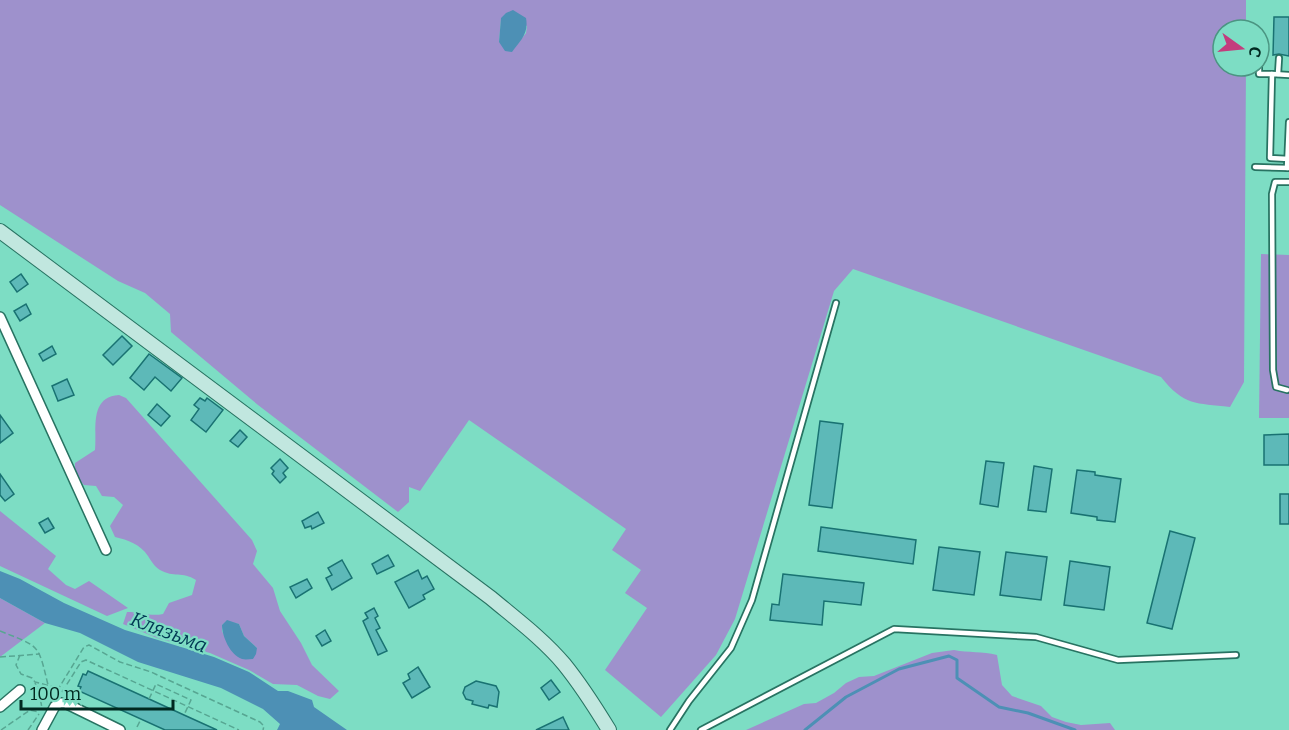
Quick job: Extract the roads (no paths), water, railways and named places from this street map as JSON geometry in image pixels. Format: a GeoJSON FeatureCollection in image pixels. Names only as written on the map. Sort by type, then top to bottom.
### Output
{"type":"FeatureCollection","features":[{"type":"Feature","properties":{"kind":"street"},"geometry":{"type":"LineString","coordinates":[[0,231],[491,598],[537,637],[563,663],[588,696],[609,730]]}},
{"type":"Feature","properties":{"kind":"street"},"geometry":{"type":"LineString","coordinates":[[0,317],[106,550]]}},
{"type":"Feature","properties":{"kind":"street"},"geometry":{"type":"LineString","coordinates":[[0,707],[20,690]]}},
{"type":"Feature","properties":{"kind":"street"},"geometry":{"type":"LineString","coordinates":[[42,730],[55,706],[60,703],[65,703],[120,730]]}},
{"type":"Feature","properties":{"kind":"lane"},"geometry":{"type":"LineString","coordinates":[[1279,58],[1275,74],[1270,158],[1288,159]]}},
{"type":"Feature","properties":{"kind":"lane"},"geometry":{"type":"LineString","coordinates":[[1271,74],[1289,75]]}},
{"type":"Feature","properties":{"kind":"lane"},"geometry":{"type":"LineString","coordinates":[[1255,167],[1288,168],[1289,122]]}},
{"type":"Feature","properties":{"kind":"lane"},"geometry":{"type":"LineString","coordinates":[[1287,390],[1276,387],[1273,370],[1272,194],[1275,182],[1289,182]]}},
{"type":"Feature","properties":{"kind":"lane"},"geometry":{"type":"LineString","coordinates":[[670,730],[689,701],[731,648],[752,600],[836,303]]}},
{"type":"Feature","properties":{"kind":"lane"},"geometry":{"type":"LineString","coordinates":[[701,730],[894,629],[1036,637],[1118,660],[1236,655]]}},
{"type":"Feature","properties":{"kind":"water"},"geometry":{"type":"Polygon","coordinates":[[[513,10],[526,18],[527,24],[523,37],[512,52],[505,51],[499,42],[501,18],[513,10]]]}},
{"type":"Feature","properties":{"kind":"water"},"geometry":{"type":"Polygon","coordinates":[[[0,571],[125,630],[214,657],[249,672],[278,691],[288,691],[312,700],[314,707],[347,730],[277,730],[280,724],[263,709],[221,688],[138,662],[80,633],[45,623],[0,598],[0,571]]]}},
{"type":"Feature","properties":{"kind":"water"},"geometry":{"type":"Polygon","coordinates":[[[227,620],[239,624],[244,636],[257,648],[253,659],[242,659],[230,649],[222,629],[222,625],[227,620]]]}},
{"type":"Feature","properties":{"kind":"waterway"},"geometry":{"type":"LineString","coordinates":[[805,730],[846,697],[899,669],[949,656],[957,660],[957,678],[999,707],[1028,713],[1075,730]]}},
{"type":"Feature","properties":{"kind":"water label","name":"Клязьма"},"geometry":{"type":"Point","coordinates":[169,632]}}]}
